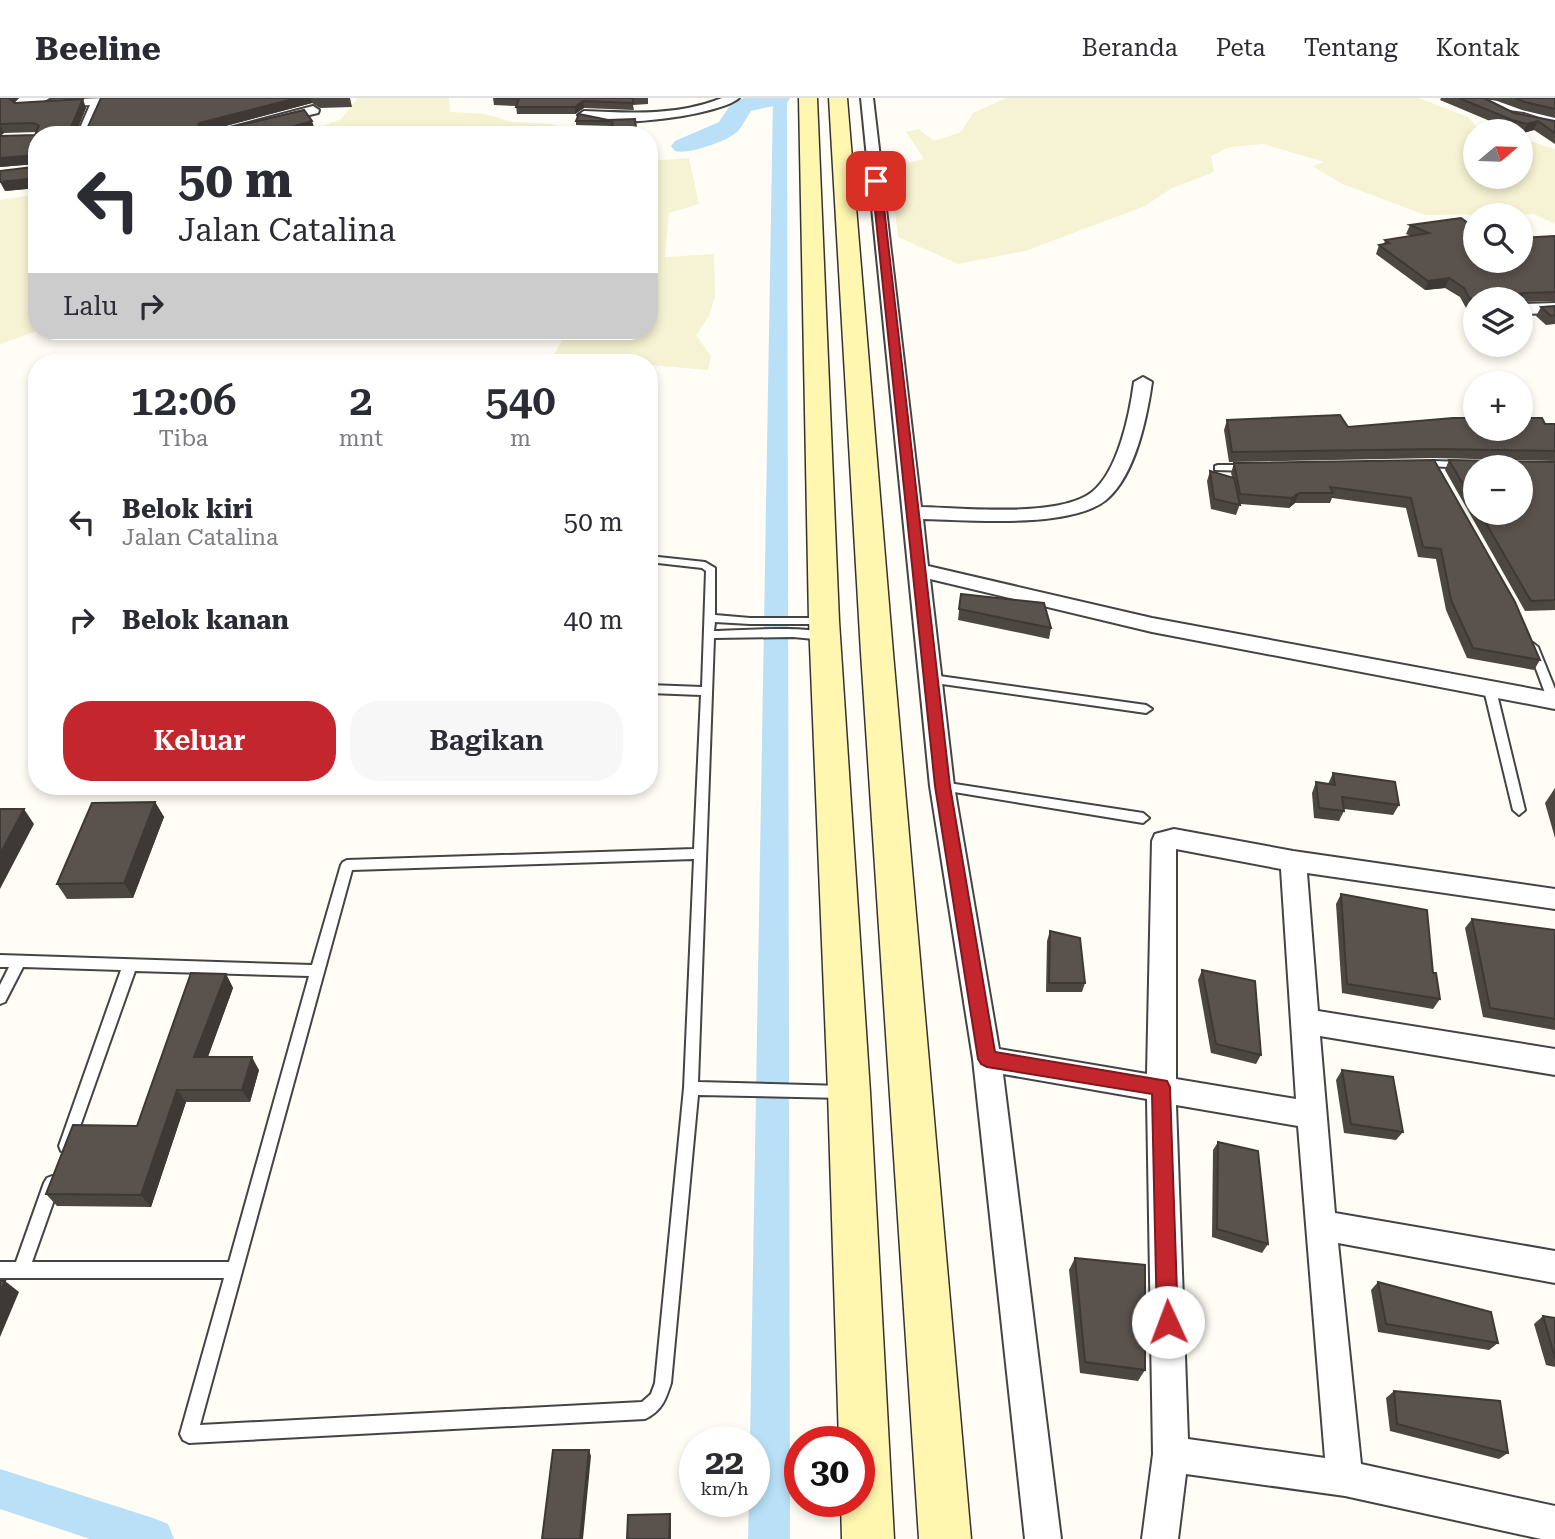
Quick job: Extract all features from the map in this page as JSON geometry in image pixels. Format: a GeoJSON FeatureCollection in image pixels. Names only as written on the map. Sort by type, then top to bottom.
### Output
{"type":"FeatureCollection","features":[{"type":"Feature","properties":{"kind":"main road"},"geometry":{"type":"LineString","coordinates":[[823,99],[809,628],[849,1092],[868,1539]]}},
{"type":"Feature","properties":{"kind":"main road"},"geometry":{"type":"LineString","coordinates":[[823,99],[877,653],[945,1539]]}},
{"type":"Feature","properties":{"kind":"street"},"geometry":{"type":"LineString","coordinates":[[584,115],[668,116],[707,109],[733,98]]}},
{"type":"Feature","properties":{"kind":"street"},"geometry":{"type":"LineString","coordinates":[[867,98],[943,786],[987,1059],[1043,1539]]}},
{"type":"Feature","properties":{"kind":"street"},"geometry":{"type":"LineString","coordinates":[[32,105],[99,100],[87,126]]}},
{"type":"Feature","properties":{"kind":"street"},"geometry":{"type":"LineString","coordinates":[[1476,101],[1526,108],[1555,118]]}},
{"type":"Feature","properties":{"kind":"street"},"geometry":{"type":"LineString","coordinates":[[1476,101],[1526,119],[1555,125]]}},
{"type":"Feature","properties":{"kind":"street"},"geometry":{"type":"LineString","coordinates":[[246,126],[313,110]]}},
{"type":"Feature","properties":{"kind":"street"},"geometry":{"type":"LineString","coordinates":[[1533,309],[1555,308]]}},
{"type":"Feature","properties":{"kind":"street"},"geometry":{"type":"LineString","coordinates":[[913,513],[1052,512],[1083,505],[1110,484],[1125,452],[1143,382]]}},
{"type":"Feature","properties":{"kind":"street"},"geometry":{"type":"LineString","coordinates":[[920,570],[1152,625],[1554,701]]}},
{"type":"Feature","properties":{"kind":"street"},"geometry":{"type":"LineString","coordinates":[[1160,1539],[1171,1454],[1161,1087],[1164,841],[1174,839],[1293,861],[1555,899]]}},
{"type":"Feature","properties":{"kind":"street"},"geometry":{"type":"LineString","coordinates":[[1293,861],[1320,1225],[1345,1478]]}},
{"type":"Feature","properties":{"kind":"street"},"geometry":{"type":"LineString","coordinates":[[1304,1021],[1555,1062]]}},
{"type":"Feature","properties":{"kind":"street"},"geometry":{"type":"LineString","coordinates":[[987,1059],[1312,1115]]}},
{"type":"Feature","properties":{"kind":"street"},"geometry":{"type":"LineString","coordinates":[[1320,1225],[1555,1267]]}},
{"type":"Feature","properties":{"kind":"street"},"geometry":{"type":"LineString","coordinates":[[1171,1454],[1345,1478],[1555,1524]]}},
{"type":"Feature","properties":{"kind":"lane"},"geometry":{"type":"LineString","coordinates":[[1434,464],[1440,475]]}},
{"type":"Feature","properties":{"kind":"lane"},"geometry":{"type":"LineString","coordinates":[[1420,465],[1463,465]]}},
{"type":"Feature","properties":{"kind":"lane"},"geometry":{"type":"LineString","coordinates":[[1218,468],[1258,467]]}},
{"type":"Feature","properties":{"kind":"lane"},"geometry":{"type":"LineString","coordinates":[[658,560],[705,565],[709,568],[707,691],[691,1088],[663,1383],[658,1399],[645,1410],[189,1434],[347,865],[699,854]]}},
{"type":"Feature","properties":{"kind":"lane"},"geometry":{"type":"LineString","coordinates":[[709,618],[809,628]]}},
{"type":"Feature","properties":{"kind":"lane"},"geometry":{"type":"LineString","coordinates":[[708,635],[754,634],[809,628]]}},
{"type":"Feature","properties":{"kind":"lane"},"geometry":{"type":"LineString","coordinates":[[1529,636],[1554,701]]}},
{"type":"Feature","properties":{"kind":"lane"},"geometry":{"type":"LineString","coordinates":[[932,679],[1146,709]]}},
{"type":"Feature","properties":{"kind":"lane"},"geometry":{"type":"LineString","coordinates":[[658,688],[707,691]]}},
{"type":"Feature","properties":{"kind":"lane"},"geometry":{"type":"LineString","coordinates":[[1490,690],[1519,810]]}},
{"type":"Feature","properties":{"kind":"lane"},"geometry":{"type":"LineString","coordinates":[[943,786],[1143,817]]}},
{"type":"Feature","properties":{"kind":"lane"},"geometry":{"type":"LineString","coordinates":[[0,961],[317,971]]}},
{"type":"Feature","properties":{"kind":"lane"},"geometry":{"type":"LineString","coordinates":[[0,998],[19,961]]}},
{"type":"Feature","properties":{"kind":"lane"},"geometry":{"type":"LineString","coordinates":[[21,1270],[131,965]]}},
{"type":"Feature","properties":{"kind":"lane"},"geometry":{"type":"LineString","coordinates":[[691,1088],[849,1092]]}},
{"type":"Feature","properties":{"kind":"lane"},"geometry":{"type":"LineString","coordinates":[[0,1270],[234,1270]]}},
{"type":"Feature","properties":{"kind":"shaded area"},"geometry":{"type":"Polygon","coordinates":[[[358,98],[449,98],[450,112],[485,114],[513,122],[558,126],[324,126],[341,119],[358,98]]]}},
{"type":"Feature","properties":{"kind":"shaded area"},"geometry":{"type":"Polygon","coordinates":[[[1006,98],[1419,98],[1470,119],[1463,119],[1463,189],[1533,189],[1533,142],[1555,149],[1555,224],[1533,214],[1533,203],[1463,203],[1463,215],[1425,215],[1342,184],[1313,166],[1324,162],[1263,144],[1230,147],[1211,156],[1214,172],[1172,188],[1145,206],[1025,251],[958,264],[898,237],[890,167],[924,159],[906,132],[919,129],[934,141],[961,132],[973,113],[1006,98]]]}},
{"type":"Feature","properties":{"kind":"shaded area"},"geometry":{"type":"Polygon","coordinates":[[[689,158],[699,204],[669,213],[665,257],[714,254],[715,296],[709,316],[696,335],[711,356],[708,370],[658,366],[658,354],[555,354],[562,340],[658,340],[658,160],[689,158]]]}},
{"type":"Feature","properties":{"kind":"shaded area"},"geometry":{"type":"Polygon","coordinates":[[[28,195],[28,334],[0,344],[0,200],[28,195]]]}},
{"type":"Feature","properties":{"kind":"building"},"geometry":{"type":"Polygon","coordinates":[[[0,98],[8,98],[15,103],[83,99],[71,126],[0,124],[0,98]]]}},
{"type":"Feature","properties":{"kind":"building"},"geometry":{"type":"Polygon","coordinates":[[[101,98],[297,98],[199,123],[198,126],[88,126],[101,98]]]}},
{"type":"Feature","properties":{"kind":"building"},"geometry":{"type":"Polygon","coordinates":[[[496,98],[633,98],[633,103],[583,101],[575,107],[516,107],[519,99],[496,98]]]}},
{"type":"Feature","properties":{"kind":"building"},"geometry":{"type":"Polygon","coordinates":[[[1459,98],[1484,98],[1514,113],[1555,121],[1555,133],[1538,121],[1533,122],[1533,119],[1510,119],[1459,98]]]}},
{"type":"Feature","properties":{"kind":"building"},"geometry":{"type":"Polygon","coordinates":[[[1515,98],[1555,98],[1555,109],[1525,102],[1515,98]]]}},
{"type":"Feature","properties":{"kind":"building"},"geometry":{"type":"Polygon","coordinates":[[[304,110],[312,121],[294,126],[237,126],[304,110]]]}},
{"type":"Feature","properties":{"kind":"building"},"geometry":{"type":"Polygon","coordinates":[[[579,114],[608,120],[635,119],[636,126],[613,126],[612,121],[576,121],[579,114]]]}},
{"type":"Feature","properties":{"kind":"building"},"geometry":{"type":"Polygon","coordinates":[[[28,135],[28,156],[0,158],[0,136],[28,135]]]}},
{"type":"Feature","properties":{"kind":"building"},"geometry":{"type":"Polygon","coordinates":[[[28,168],[28,179],[0,182],[0,171],[28,168]]]}},
{"type":"Feature","properties":{"kind":"building"},"geometry":{"type":"Polygon","coordinates":[[[1463,219],[1463,273],[1533,273],[1533,237],[1555,236],[1555,292],[1533,293],[1533,287],[1463,287],[1449,278],[1428,281],[1379,245],[1389,243],[1385,240],[1429,233],[1410,225],[1463,219]]]}},
{"type":"Feature","properties":{"kind":"building"},"geometry":{"type":"Polygon","coordinates":[[[1555,306],[1555,315],[1551,316],[1541,307],[1555,306]]]}},
{"type":"Feature","properties":{"kind":"building"},"geometry":{"type":"Polygon","coordinates":[[[1340,415],[1348,427],[1463,418],[1463,441],[1533,441],[1533,418],[1542,418],[1545,424],[1555,424],[1555,451],[1438,449],[1232,452],[1227,420],[1340,415]]]}},
{"type":"Feature","properties":{"kind":"building"},"geometry":{"type":"Polygon","coordinates":[[[1434,460],[1463,511],[1463,525],[1471,525],[1515,602],[1540,660],[1473,648],[1451,600],[1441,549],[1423,547],[1411,498],[1330,487],[1333,493],[1299,493],[1292,498],[1240,494],[1234,463],[1434,460]]]}},
{"type":"Feature","properties":{"kind":"building"},"geometry":{"type":"Polygon","coordinates":[[[1449,460],[1463,460],[1463,484],[1449,460]]]}},
{"type":"Feature","properties":{"kind":"building"},"geometry":{"type":"Polygon","coordinates":[[[1533,462],[1555,462],[1555,600],[1531,601],[1487,525],[1533,525],[1533,462]]]}},
{"type":"Feature","properties":{"kind":"building"},"geometry":{"type":"Polygon","coordinates":[[[1210,471],[1234,478],[1240,505],[1214,499],[1210,471]]]}},
{"type":"Feature","properties":{"kind":"building"},"geometry":{"type":"Polygon","coordinates":[[[961,594],[1044,603],[1051,628],[959,609],[961,594]]]}},
{"type":"Feature","properties":{"kind":"building"},"geometry":{"type":"Polygon","coordinates":[[[1333,773],[1395,782],[1399,805],[1342,797],[1344,811],[1319,808],[1316,782],[1335,785],[1333,773]]]}},
{"type":"Feature","properties":{"kind":"building"},"geometry":{"type":"Polygon","coordinates":[[[155,802],[124,883],[57,884],[92,803],[155,802]]]}},
{"type":"Feature","properties":{"kind":"building"},"geometry":{"type":"Polygon","coordinates":[[[0,809],[24,809],[0,854],[0,809]]]}},
{"type":"Feature","properties":{"kind":"building"},"geometry":{"type":"Polygon","coordinates":[[[1341,894],[1427,910],[1433,973],[1436,973],[1440,999],[1347,984],[1341,894]]]}},
{"type":"Feature","properties":{"kind":"building"},"geometry":{"type":"Polygon","coordinates":[[[1472,919],[1555,930],[1555,1019],[1490,1008],[1472,919]]]}},
{"type":"Feature","properties":{"kind":"building"},"geometry":{"type":"Polygon","coordinates":[[[1050,931],[1080,938],[1085,983],[1049,983],[1050,931]]]}},
{"type":"Feature","properties":{"kind":"building"},"geometry":{"type":"Polygon","coordinates":[[[1202,970],[1255,981],[1261,1055],[1216,1044],[1202,970]]]}},
{"type":"Feature","properties":{"kind":"building"},"geometry":{"type":"Polygon","coordinates":[[[191,973],[226,974],[194,1057],[252,1057],[242,1090],[177,1090],[141,1195],[46,1194],[73,1125],[137,1126],[191,973]]]}},
{"type":"Feature","properties":{"kind":"building"},"geometry":{"type":"Polygon","coordinates":[[[1342,1070],[1393,1077],[1403,1132],[1351,1124],[1342,1070]]]}},
{"type":"Feature","properties":{"kind":"building"},"geometry":{"type":"Polygon","coordinates":[[[1218,1142],[1258,1151],[1268,1244],[1217,1229],[1218,1142]]]}},
{"type":"Feature","properties":{"kind":"building"},"geometry":{"type":"Polygon","coordinates":[[[1075,1258],[1145,1265],[1145,1370],[1085,1362],[1075,1258]]]}},
{"type":"Feature","properties":{"kind":"building"},"geometry":{"type":"Polygon","coordinates":[[[1378,1282],[1491,1312],[1498,1343],[1386,1324],[1378,1282]]]}},
{"type":"Feature","properties":{"kind":"building"},"geometry":{"type":"Polygon","coordinates":[[[1543,1316],[1555,1318],[1555,1358],[1543,1316]]]}},
{"type":"Feature","properties":{"kind":"building"},"geometry":{"type":"Polygon","coordinates":[[[1394,1391],[1500,1401],[1508,1453],[1397,1424],[1394,1391]]]}},
{"type":"Feature","properties":{"kind":"building"},"geometry":{"type":"Polygon","coordinates":[[[553,1450],[589,1450],[580,1539],[542,1539],[553,1450]]]}},
{"type":"Feature","properties":{"kind":"building"},"geometry":{"type":"Polygon","coordinates":[[[670,1514],[669,1539],[627,1539],[628,1515],[670,1514]]]}},
{"type":"Feature","properties":{"kind":"waterway"},"geometry":{"type":"LineString","coordinates":[[684,146],[728,127],[742,106],[778,98]]}},
{"type":"Feature","properties":{"kind":"waterway"},"geometry":{"type":"LineString","coordinates":[[769,1539],[780,98]]}},
{"type":"Feature","properties":{"kind":"waterway"},"geometry":{"type":"LineString","coordinates":[[0,1489],[153,1539]]}},
{"type":"Feature","properties":{"kind":"route"},"geometry":{"type":"LineString","coordinates":[[876,181],[943,786],[987,1059],[1161,1087],[1168,1322]]}}]}
